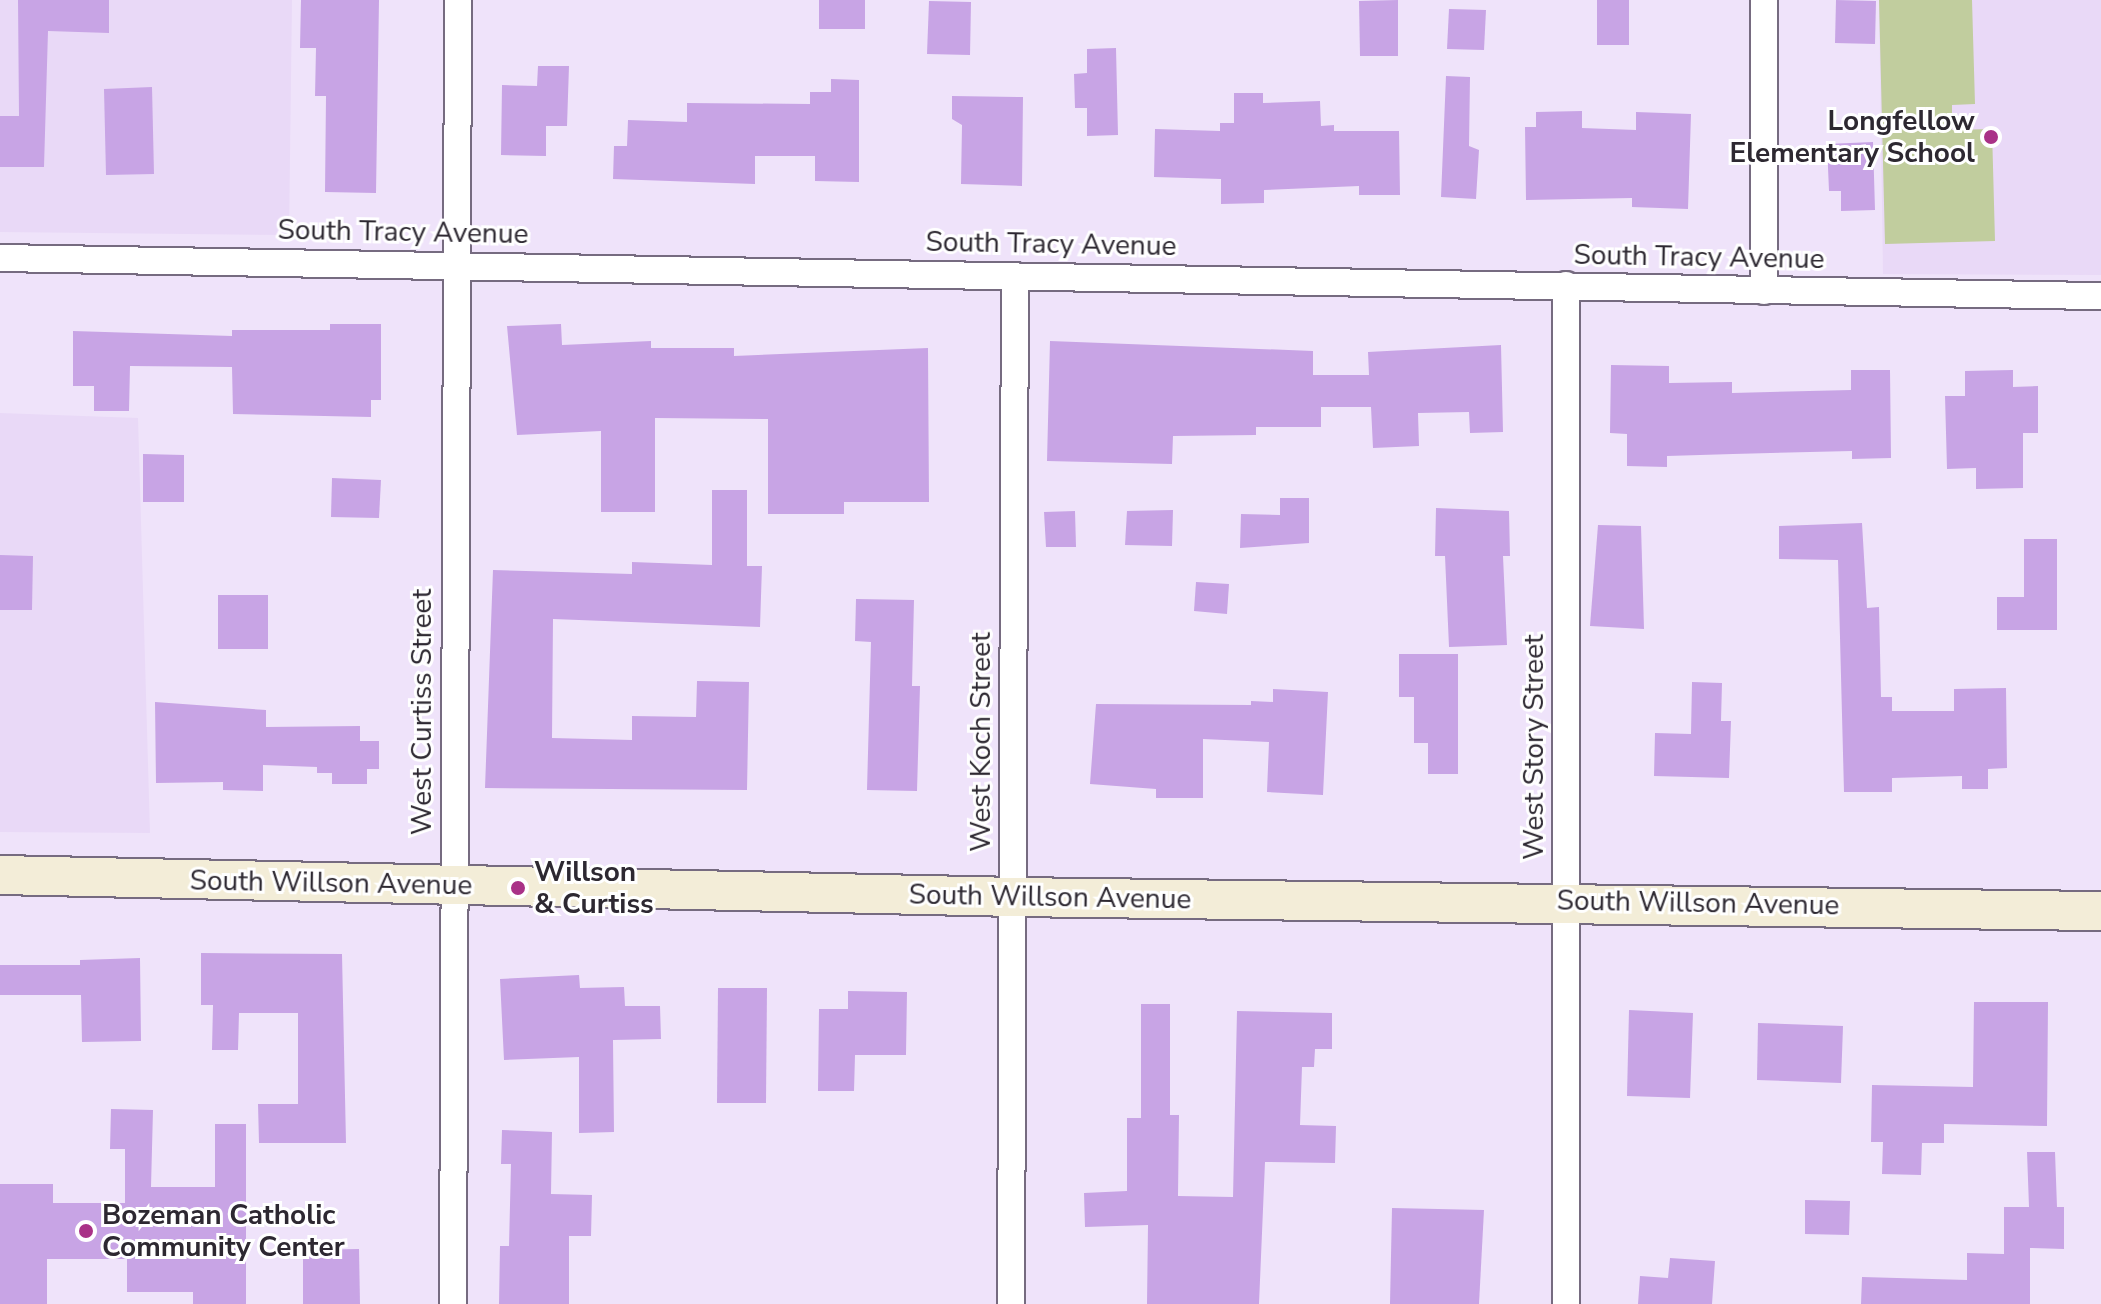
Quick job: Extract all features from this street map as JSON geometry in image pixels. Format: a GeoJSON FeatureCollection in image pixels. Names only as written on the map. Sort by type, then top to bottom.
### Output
{"type":"FeatureCollection","features":[{"type":"Feature","properties":{"kind":"main road","name":"South Willson Avenue"},"geometry":{"type":"LineString","coordinates":[[0,875],[1013,897],[1566,900],[2101,911]]}},
{"type":"Feature","properties":{"kind":"street","name":"West Curtiss Street"},"geometry":{"type":"LineString","coordinates":[[453,1304],[458,0]]}},
{"type":"Feature","properties":{"kind":"street"},"geometry":{"type":"LineString","coordinates":[[1764,0],[1764,291]]}},
{"type":"Feature","properties":{"kind":"street","name":"South Tracy Avenue"},"geometry":{"type":"LineString","coordinates":[[0,258],[2101,296]]}},
{"type":"Feature","properties":{"kind":"street","name":"West Koch Street"},"geometry":{"type":"LineString","coordinates":[[1011,1304],[1015,276]]}},
{"type":"Feature","properties":{"kind":"street","name":"West Story Street"},"geometry":{"type":"LineString","coordinates":[[1566,285],[1566,1304]]}},
{"type":"Feature","properties":{"kind":"shaded area"},"geometry":{"type":"Polygon","coordinates":[[[0,0],[292,0],[289,235],[0,232],[0,0]]]}},
{"type":"Feature","properties":{"kind":"shaded area","name":"Longfellow Elementary School"},"geometry":{"type":"Polygon","coordinates":[[[1879,0],[2101,0],[2101,275],[1883,274],[1879,0]]]}},
{"type":"Feature","properties":{"kind":"shaded area"},"geometry":{"type":"Polygon","coordinates":[[[0,413],[138,418],[150,833],[0,832],[0,413]]]}},
{"type":"Feature","properties":{"kind":"green space"},"geometry":{"type":"Polygon","coordinates":[[[1879,0],[1972,0],[1975,104],[1952,105],[1952,130],[1992,129],[1995,241],[1885,244],[1879,0]]]}},
{"type":"Feature","properties":{"kind":"building"},"geometry":{"type":"Polygon","coordinates":[[[18,0],[109,0],[109,33],[48,31],[44,167],[0,167],[0,116],[19,116],[18,0]]]}},
{"type":"Feature","properties":{"kind":"building"},"geometry":{"type":"Polygon","coordinates":[[[301,0],[379,0],[376,193],[325,192],[326,96],[315,96],[316,48],[300,48],[301,0]]]}},
{"type":"Feature","properties":{"kind":"building"},"geometry":{"type":"Polygon","coordinates":[[[819,0],[865,0],[865,29],[819,29],[819,0]]]}},
{"type":"Feature","properties":{"kind":"building"},"geometry":{"type":"Polygon","coordinates":[[[1398,0],[1398,56],[1360,56],[1359,1],[1398,0]]]}},
{"type":"Feature","properties":{"kind":"building"},"geometry":{"type":"Polygon","coordinates":[[[1597,0],[1629,0],[1629,45],[1597,45],[1597,0]]]}},
{"type":"Feature","properties":{"kind":"building"},"geometry":{"type":"Polygon","coordinates":[[[1836,0],[1876,1],[1875,44],[1835,43],[1836,0]]]}},
{"type":"Feature","properties":{"kind":"building"},"geometry":{"type":"Polygon","coordinates":[[[929,1],[971,2],[970,55],[927,54],[929,1]]]}},
{"type":"Feature","properties":{"kind":"building"},"geometry":{"type":"Polygon","coordinates":[[[1449,9],[1486,10],[1484,50],[1447,49],[1449,9]]]}},
{"type":"Feature","properties":{"kind":"building"},"geometry":{"type":"Polygon","coordinates":[[[1116,48],[1118,135],[1087,136],[1087,108],[1075,108],[1074,74],[1087,73],[1087,49],[1116,48]]]}},
{"type":"Feature","properties":{"kind":"building"},"geometry":{"type":"Polygon","coordinates":[[[538,66],[569,66],[567,126],[546,126],[546,156],[501,155],[502,85],[537,86],[538,66]]]}},
{"type":"Feature","properties":{"kind":"building"},"geometry":{"type":"Polygon","coordinates":[[[1446,76],[1470,77],[1469,146],[1479,150],[1476,199],[1441,197],[1446,76]]]}},
{"type":"Feature","properties":{"kind":"building"},"geometry":{"type":"Polygon","coordinates":[[[831,79],[859,80],[859,182],[815,181],[815,156],[755,156],[755,184],[613,179],[614,146],[627,146],[628,120],[687,122],[687,103],[810,104],[810,92],[831,92],[831,79]]]}},
{"type":"Feature","properties":{"kind":"building"},"geometry":{"type":"Polygon","coordinates":[[[152,87],[154,174],[106,175],[104,89],[152,87]]]}},
{"type":"Feature","properties":{"kind":"building"},"geometry":{"type":"Polygon","coordinates":[[[1234,93],[1263,93],[1263,103],[1320,101],[1321,126],[1334,125],[1334,131],[1399,131],[1400,195],[1359,195],[1359,186],[1264,190],[1264,203],[1221,204],[1221,179],[1154,177],[1155,129],[1220,131],[1220,123],[1234,123],[1234,93]]]}},
{"type":"Feature","properties":{"kind":"building"},"geometry":{"type":"Polygon","coordinates":[[[952,96],[1023,97],[1022,186],[961,184],[962,125],[952,119],[952,96]]]}},
{"type":"Feature","properties":{"kind":"building"},"geometry":{"type":"Polygon","coordinates":[[[1582,111],[1582,128],[1636,130],[1636,112],[1691,114],[1688,209],[1632,207],[1632,198],[1526,200],[1525,127],[1536,127],[1536,112],[1582,111]]]}},
{"type":"Feature","properties":{"kind":"building"},"geometry":{"type":"Polygon","coordinates":[[[1873,142],[1875,210],[1841,211],[1841,191],[1829,191],[1827,144],[1873,142]]]}},
{"type":"Feature","properties":{"kind":"building"},"geometry":{"type":"Polygon","coordinates":[[[330,324],[381,324],[381,400],[371,400],[371,417],[233,414],[232,367],[130,366],[129,411],[94,411],[94,386],[73,386],[73,331],[232,336],[232,330],[330,330],[330,324]]]}},
{"type":"Feature","properties":{"kind":"building"},"geometry":{"type":"Polygon","coordinates":[[[561,324],[562,345],[651,341],[651,348],[734,348],[734,356],[928,348],[929,502],[844,502],[844,514],[768,514],[768,419],[655,418],[655,512],[601,512],[601,431],[517,435],[507,326],[561,324]]]}},
{"type":"Feature","properties":{"kind":"building"},"geometry":{"type":"Polygon","coordinates":[[[1050,341],[1313,351],[1313,375],[1369,375],[1368,352],[1501,345],[1503,432],[1470,433],[1469,412],[1418,413],[1419,446],[1373,448],[1371,407],[1321,407],[1321,427],[1256,427],[1256,435],[1173,436],[1172,464],[1047,461],[1050,341]]]}},
{"type":"Feature","properties":{"kind":"building"},"geometry":{"type":"Polygon","coordinates":[[[1611,365],[1669,366],[1669,383],[1732,382],[1732,393],[1851,390],[1851,370],[1890,370],[1891,458],[1852,459],[1852,451],[1667,456],[1667,467],[1627,466],[1627,434],[1610,433],[1611,365]]]}},
{"type":"Feature","properties":{"kind":"building"},"geometry":{"type":"Polygon","coordinates":[[[2013,370],[2013,387],[2038,386],[2038,433],[2023,433],[2023,488],[1976,489],[1976,468],[1947,469],[1945,396],[1965,396],[1965,371],[2013,370]]]}},
{"type":"Feature","properties":{"kind":"building"},"geometry":{"type":"Polygon","coordinates":[[[143,454],[184,455],[184,502],[143,502],[143,454]]]}},
{"type":"Feature","properties":{"kind":"building"},"geometry":{"type":"Polygon","coordinates":[[[332,478],[381,480],[379,518],[331,517],[332,478]]]}},
{"type":"Feature","properties":{"kind":"building"},"geometry":{"type":"Polygon","coordinates":[[[712,490],[747,490],[747,566],[762,566],[760,627],[553,619],[552,738],[632,740],[632,716],[696,717],[697,681],[749,682],[747,790],[485,788],[493,570],[632,574],[632,562],[712,565],[712,490]]]}},
{"type":"Feature","properties":{"kind":"building"},"geometry":{"type":"Polygon","coordinates":[[[1280,498],[1309,498],[1309,543],[1240,548],[1241,514],[1280,515],[1280,498]]]}},
{"type":"Feature","properties":{"kind":"building"},"geometry":{"type":"Polygon","coordinates":[[[1436,508],[1509,511],[1510,556],[1503,556],[1507,645],[1449,647],[1445,556],[1435,556],[1436,508]]]}},
{"type":"Feature","properties":{"kind":"building"},"geometry":{"type":"Polygon","coordinates":[[[1173,510],[1172,546],[1125,545],[1127,511],[1173,510]]]}},
{"type":"Feature","properties":{"kind":"building"},"geometry":{"type":"Polygon","coordinates":[[[1075,511],[1076,547],[1046,547],[1044,512],[1075,511]]]}},
{"type":"Feature","properties":{"kind":"building"},"geometry":{"type":"Polygon","coordinates":[[[1862,523],[1867,608],[1879,607],[1881,697],[1892,697],[1892,711],[1954,711],[1954,689],[2006,688],[2007,768],[1988,769],[1988,789],[1962,789],[1962,776],[1892,778],[1892,792],[1844,792],[1838,560],[1779,559],[1779,526],[1862,523]]]}},
{"type":"Feature","properties":{"kind":"building"},"geometry":{"type":"Polygon","coordinates":[[[1598,525],[1641,526],[1644,629],[1590,626],[1598,525]]]}},
{"type":"Feature","properties":{"kind":"building"},"geometry":{"type":"Polygon","coordinates":[[[2024,539],[2057,539],[2057,630],[1997,630],[1997,597],[2024,597],[2024,539]]]}},
{"type":"Feature","properties":{"kind":"building"},"geometry":{"type":"Polygon","coordinates":[[[0,555],[33,556],[32,610],[0,610],[0,555]]]}},
{"type":"Feature","properties":{"kind":"building"},"geometry":{"type":"Polygon","coordinates":[[[1196,582],[1229,584],[1227,614],[1194,611],[1196,582]]]}},
{"type":"Feature","properties":{"kind":"building"},"geometry":{"type":"Polygon","coordinates":[[[218,595],[268,595],[268,649],[218,649],[218,595]]]}},
{"type":"Feature","properties":{"kind":"building"},"geometry":{"type":"Polygon","coordinates":[[[856,599],[914,600],[912,686],[920,686],[917,791],[867,790],[871,642],[855,641],[856,599]]]}},
{"type":"Feature","properties":{"kind":"building"},"geometry":{"type":"Polygon","coordinates":[[[1399,654],[1458,654],[1458,774],[1428,774],[1428,743],[1414,743],[1414,697],[1399,697],[1399,654]]]}},
{"type":"Feature","properties":{"kind":"building"},"geometry":{"type":"Polygon","coordinates":[[[1692,682],[1722,683],[1721,721],[1731,721],[1729,778],[1654,776],[1655,733],[1691,734],[1692,682]]]}},
{"type":"Feature","properties":{"kind":"building"},"geometry":{"type":"Polygon","coordinates":[[[1273,689],[1328,692],[1323,795],[1267,792],[1269,742],[1203,739],[1203,798],[1156,798],[1156,789],[1090,784],[1096,704],[1251,705],[1251,701],[1273,702],[1273,689]]]}},
{"type":"Feature","properties":{"kind":"building"},"geometry":{"type":"Polygon","coordinates":[[[155,702],[266,710],[266,727],[360,726],[360,741],[379,741],[379,769],[367,769],[367,784],[332,784],[332,773],[317,773],[317,767],[263,765],[263,791],[223,790],[223,782],[156,783],[155,702]]]}},
{"type":"Feature","properties":{"kind":"building"},"geometry":{"type":"Polygon","coordinates":[[[201,953],[342,954],[346,1143],[259,1143],[258,1104],[298,1104],[298,1013],[239,1013],[238,1050],[212,1050],[213,1005],[201,1005],[201,953]]]}},
{"type":"Feature","properties":{"kind":"building"},"geometry":{"type":"Polygon","coordinates":[[[140,958],[141,1041],[82,1042],[81,995],[0,995],[0,965],[80,965],[80,960],[140,958]]]}},
{"type":"Feature","properties":{"kind":"building"},"geometry":{"type":"Polygon","coordinates":[[[579,975],[580,988],[624,987],[625,1006],[660,1006],[661,1039],[613,1040],[614,1132],[579,1133],[579,1057],[504,1060],[500,979],[579,975]]]}},
{"type":"Feature","properties":{"kind":"building"},"geometry":{"type":"Polygon","coordinates":[[[718,988],[767,988],[766,1103],[717,1103],[718,988]]]}},
{"type":"Feature","properties":{"kind":"building"},"geometry":{"type":"Polygon","coordinates":[[[848,991],[907,992],[906,1055],[855,1055],[854,1091],[818,1091],[819,1009],[848,1009],[848,991]]]}},
{"type":"Feature","properties":{"kind":"building"},"geometry":{"type":"Polygon","coordinates":[[[1974,1002],[2048,1002],[2047,1126],[1944,1124],[1944,1143],[1922,1143],[1921,1175],[1882,1174],[1883,1142],[1871,1142],[1872,1085],[1973,1087],[1974,1002]]]}},
{"type":"Feature","properties":{"kind":"building"},"geometry":{"type":"Polygon","coordinates":[[[1141,1004],[1170,1004],[1170,1115],[1179,1115],[1178,1196],[1233,1197],[1237,1011],[1332,1013],[1332,1049],[1315,1049],[1314,1067],[1302,1067],[1300,1125],[1336,1126],[1335,1163],[1265,1162],[1259,1304],[1147,1304],[1148,1225],[1085,1227],[1084,1193],[1127,1191],[1127,1118],[1141,1118],[1141,1004]]]}},
{"type":"Feature","properties":{"kind":"building"},"geometry":{"type":"Polygon","coordinates":[[[1629,1010],[1693,1013],[1690,1098],[1627,1096],[1629,1010]]]}},
{"type":"Feature","properties":{"kind":"building"},"geometry":{"type":"Polygon","coordinates":[[[1758,1023],[1843,1026],[1841,1083],[1757,1080],[1758,1023]]]}},
{"type":"Feature","properties":{"kind":"building"},"geometry":{"type":"Polygon","coordinates":[[[111,1109],[153,1110],[151,1187],[215,1187],[215,1124],[246,1124],[246,1304],[193,1304],[193,1292],[127,1292],[127,1259],[47,1259],[47,1304],[0,1304],[0,1184],[53,1184],[53,1203],[125,1203],[125,1149],[110,1149],[111,1109]]]}},
{"type":"Feature","properties":{"kind":"building"},"geometry":{"type":"Polygon","coordinates":[[[502,1130],[552,1132],[551,1194],[592,1195],[591,1236],[569,1236],[569,1304],[499,1304],[500,1246],[509,1246],[511,1164],[501,1164],[502,1130]]]}},
{"type":"Feature","properties":{"kind":"building"},"geometry":{"type":"Polygon","coordinates":[[[2027,1152],[2055,1152],[2057,1207],[2064,1207],[2064,1249],[2030,1248],[2030,1304],[1861,1304],[1862,1277],[1967,1280],[1967,1253],[2004,1254],[2004,1207],[2029,1207],[2027,1152]]]}},
{"type":"Feature","properties":{"kind":"building"},"geometry":{"type":"Polygon","coordinates":[[[1805,1200],[1850,1201],[1849,1235],[1805,1234],[1805,1200]]]}},
{"type":"Feature","properties":{"kind":"building"},"geometry":{"type":"Polygon","coordinates":[[[1392,1208],[1484,1210],[1479,1304],[1390,1304],[1392,1208]]]}},
{"type":"Feature","properties":{"kind":"building"},"geometry":{"type":"Polygon","coordinates":[[[359,1249],[360,1304],[303,1304],[303,1250],[359,1249]]]}},
{"type":"Feature","properties":{"kind":"building"},"geometry":{"type":"Polygon","coordinates":[[[1670,1258],[1715,1261],[1712,1304],[1638,1304],[1640,1276],[1668,1278],[1670,1258]]]}},
{"type":"Feature","properties":{"kind":"place","name":"Longfellow Elementary School"},"geometry":{"type":"Point","coordinates":[1991,137]}},
{"type":"Feature","properties":{"kind":"place","name":"Willson & Curtiss"},"geometry":{"type":"Point","coordinates":[518,888]}},
{"type":"Feature","properties":{"kind":"place","name":"Bozeman Catholic Community Center"},"geometry":{"type":"Point","coordinates":[86,1231]}}]}
